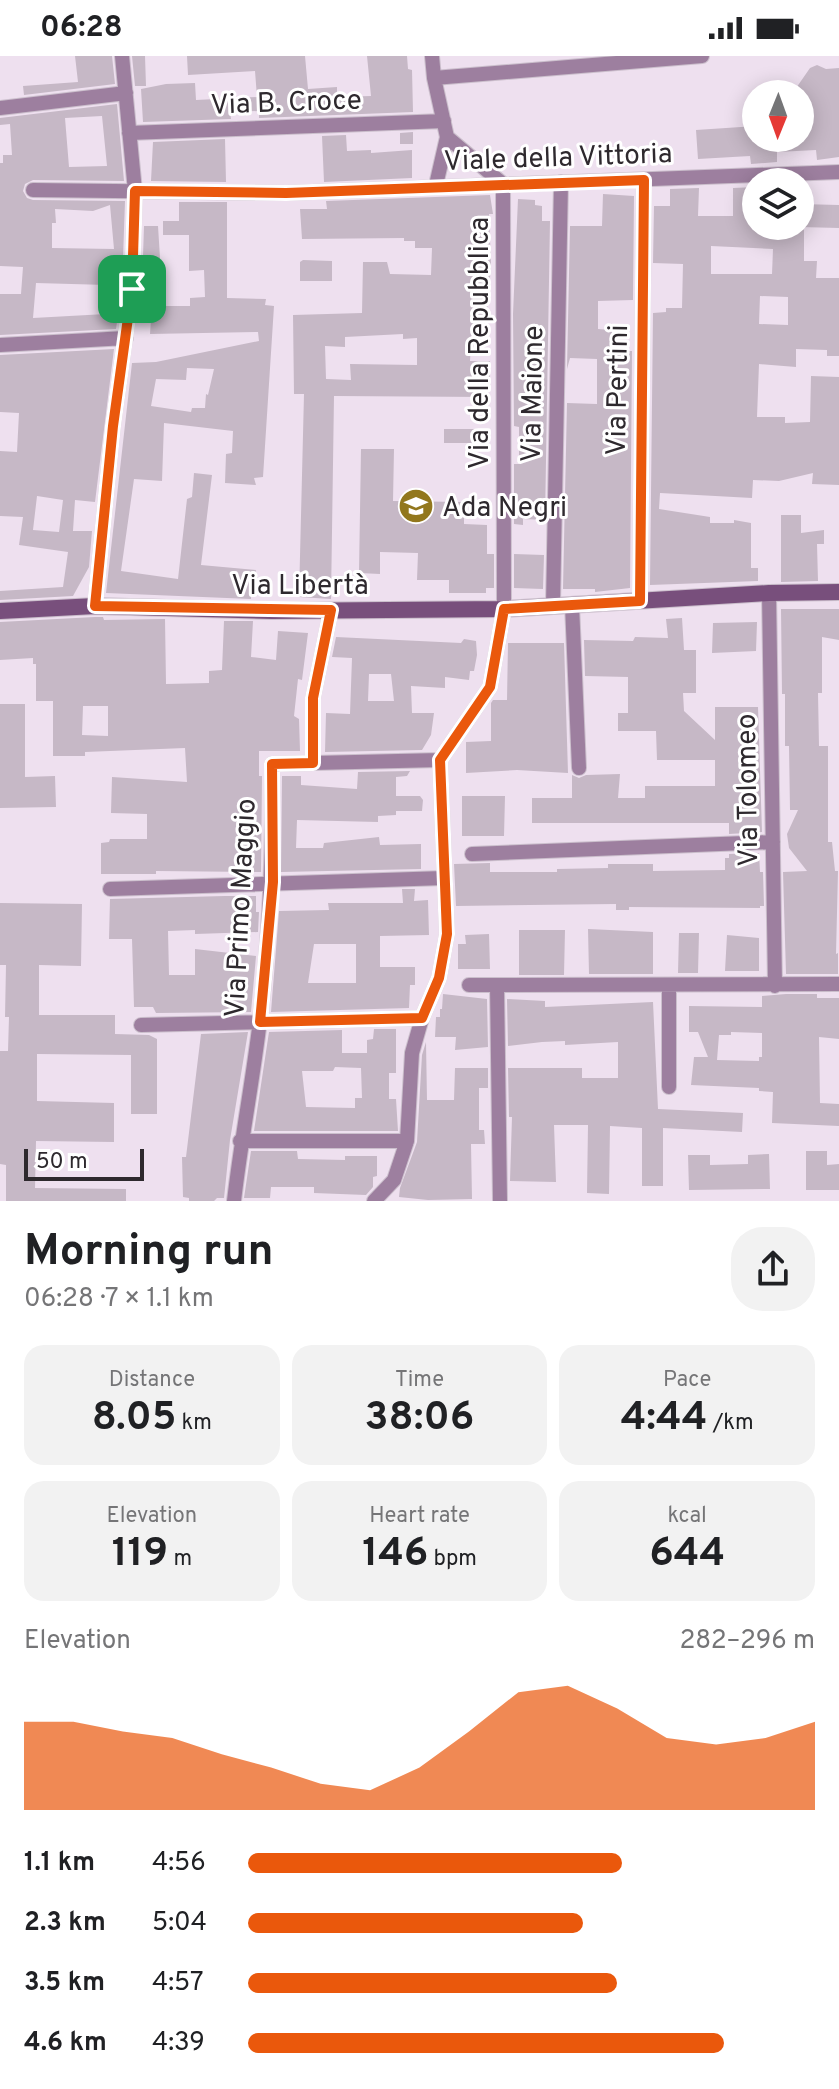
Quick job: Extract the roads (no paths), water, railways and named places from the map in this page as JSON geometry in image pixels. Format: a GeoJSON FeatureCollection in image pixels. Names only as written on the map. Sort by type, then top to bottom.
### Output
{"type":"FeatureCollection","features":[{"type":"Feature","properties":{"kind":"street"},"geometry":{"type":"LineString","coordinates":[[95,606],[113,426],[132,289],[135,191],[122,56]]}},
{"type":"Feature","properties":{"kind":"street"},"geometry":{"type":"LineString","coordinates":[[432,56],[447,137],[436,185]]}},
{"type":"Feature","properties":{"kind":"street"},"geometry":{"type":"LineString","coordinates":[[434,78],[702,56]]}},
{"type":"Feature","properties":{"kind":"street"},"geometry":{"type":"LineString","coordinates":[[0,108],[126,93]]}},
{"type":"Feature","properties":{"kind":"street","name":"Via B. Croce"},"geometry":{"type":"LineString","coordinates":[[129,133],[444,121]]}},
{"type":"Feature","properties":{"kind":"street","name":"Via della Repubblica"},"geometry":{"type":"LineString","coordinates":[[440,760],[490,687],[504,609],[503,184],[447,137]]}},
{"type":"Feature","properties":{"kind":"street","name":"Viale della Vittoria"},"geometry":{"type":"LineString","coordinates":[[33,190],[286,193],[839,172]]}},
{"type":"Feature","properties":{"kind":"street","name":"Via Pertini"},"geometry":{"type":"LineString","coordinates":[[640,601],[644,180]]}},
{"type":"Feature","properties":{"kind":"street","name":"Via Maione"},"geometry":{"type":"LineString","coordinates":[[553,606],[561,182]]}},
{"type":"Feature","properties":{"kind":"street"},"geometry":{"type":"LineString","coordinates":[[0,345],[126,338]]}},
{"type":"Feature","properties":{"kind":"street","name":"Via Libertà"},"geometry":{"type":"LineString","coordinates":[[0,611],[95,606],[504,609],[769,593],[839,592]]}},
{"type":"Feature","properties":{"kind":"street","name":"Via Tolomeo"},"geometry":{"type":"LineString","coordinates":[[769,593],[775,986]]}},
{"type":"Feature","properties":{"kind":"street"},"geometry":{"type":"LineString","coordinates":[[572,605],[579,768]]}},
{"type":"Feature","properties":{"kind":"street"},"geometry":{"type":"LineString","coordinates":[[331,610],[313,698],[313,763],[440,760],[447,934],[439,978],[422,1018],[412,1053],[407,1141],[394,1180],[374,1201]]}},
{"type":"Feature","properties":{"kind":"street","name":"Via Primo Maggio"},"geometry":{"type":"LineString","coordinates":[[234,1201],[240,1141],[260,1022],[273,882],[272,764],[313,763]]}},
{"type":"Feature","properties":{"kind":"street"},"geometry":{"type":"LineString","coordinates":[[472,854],[773,842]]}},
{"type":"Feature","properties":{"kind":"street"},"geometry":{"type":"LineString","coordinates":[[110,889],[444,878]]}},
{"type":"Feature","properties":{"kind":"street"},"geometry":{"type":"LineString","coordinates":[[469,985],[839,984]]}},
{"type":"Feature","properties":{"kind":"street"},"geometry":{"type":"LineString","coordinates":[[497,985],[500,1201]]}},
{"type":"Feature","properties":{"kind":"street"},"geometry":{"type":"LineString","coordinates":[[669,986],[669,1087]]}},
{"type":"Feature","properties":{"kind":"street"},"geometry":{"type":"LineString","coordinates":[[141,1025],[422,1018]]}},
{"type":"Feature","properties":{"kind":"street"},"geometry":{"type":"LineString","coordinates":[[240,1141],[407,1141]]}},
{"type":"Feature","properties":{"kind":"place","name":"Ada Negri"},"geometry":{"type":"Point","coordinates":[416,506]}}]}
